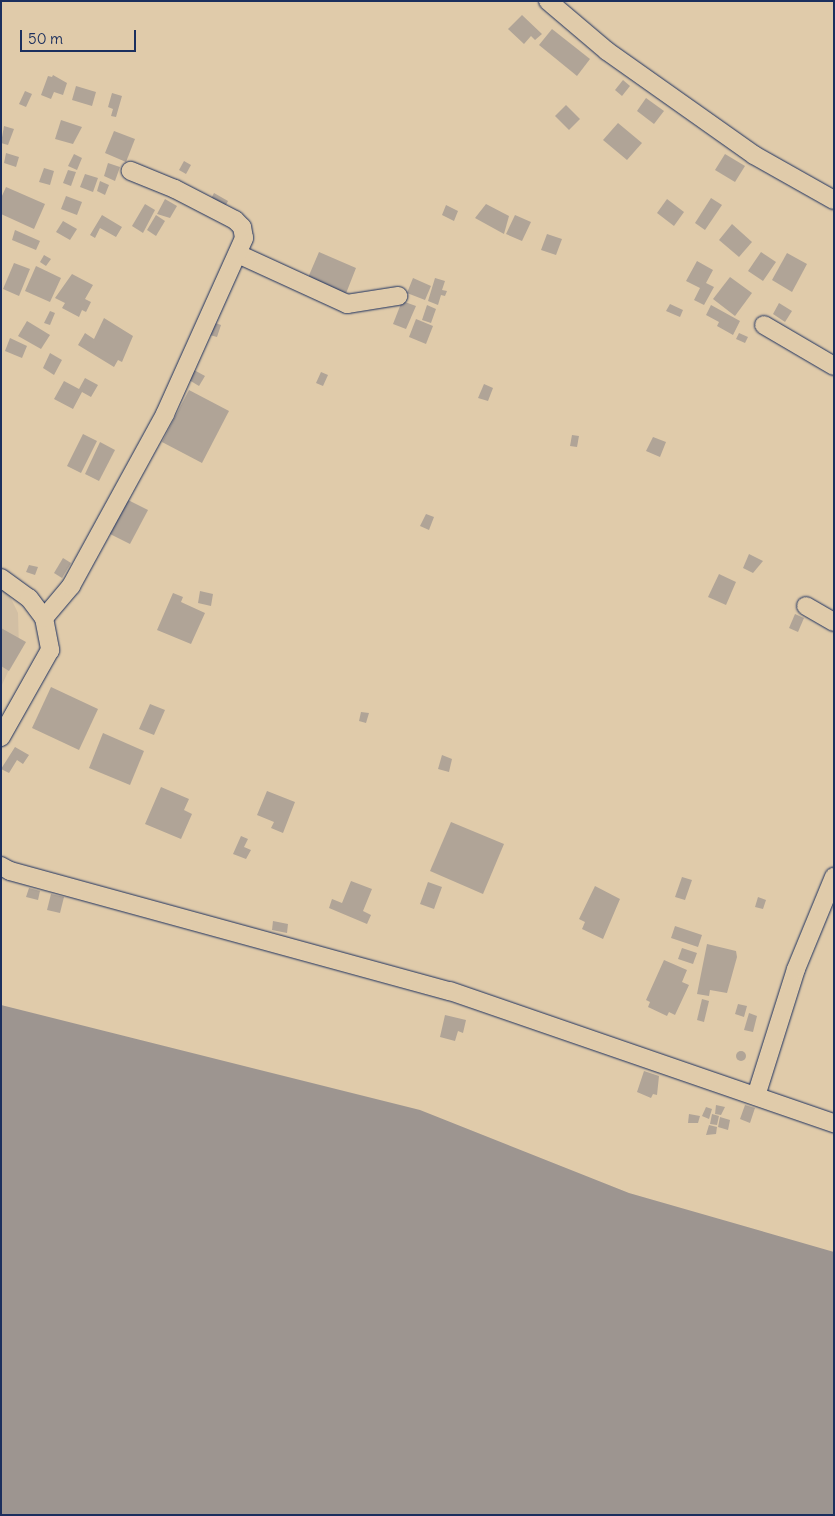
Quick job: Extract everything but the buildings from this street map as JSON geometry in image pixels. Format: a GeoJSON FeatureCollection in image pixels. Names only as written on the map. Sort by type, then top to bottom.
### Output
{"type":"FeatureCollection","features":[{"type":"Feature","properties":{"kind":"street"},"geometry":{"type":"LineString","coordinates":[[548,1],[606,51],[754,155],[834,200]]}},
{"type":"Feature","properties":{"kind":"street"},"geometry":{"type":"LineString","coordinates":[[44,618],[71,586],[165,414],[244,238],[242,227],[236,220],[175,189],[131,171]]}},
{"type":"Feature","properties":{"kind":"street"},"geometry":{"type":"LineString","coordinates":[[238,254],[347,304],[398,296]]}},
{"type":"Feature","properties":{"kind":"street"},"geometry":{"type":"LineString","coordinates":[[764,325],[834,366]]}},
{"type":"Feature","properties":{"kind":"street"},"geometry":{"type":"LineString","coordinates":[[1,578],[29,598],[44,618],[50,650],[1,737]]}},
{"type":"Feature","properties":{"kind":"street"},"geometry":{"type":"LineString","coordinates":[[806,606],[834,622]]}},
{"type":"Feature","properties":{"kind":"street"},"geometry":{"type":"LineString","coordinates":[[1,866],[10,871],[450,991],[834,1123]]}},
{"type":"Feature","properties":{"kind":"street"},"geometry":{"type":"LineString","coordinates":[[756,1096],[796,969],[834,877]]}},
{"type":"Feature","properties":{"kind":"shaded area"},"geometry":{"type":"Polygon","coordinates":[[[1,578],[18,613],[19,648],[1,687],[1,578]]]}},
{"type":"Feature","properties":{"kind":"shaded area"},"geometry":{"type":"Polygon","coordinates":[[[1,1005],[420,1110],[629,1193],[834,1252],[834,1515],[1,1515],[1,1005]]]}}]}
